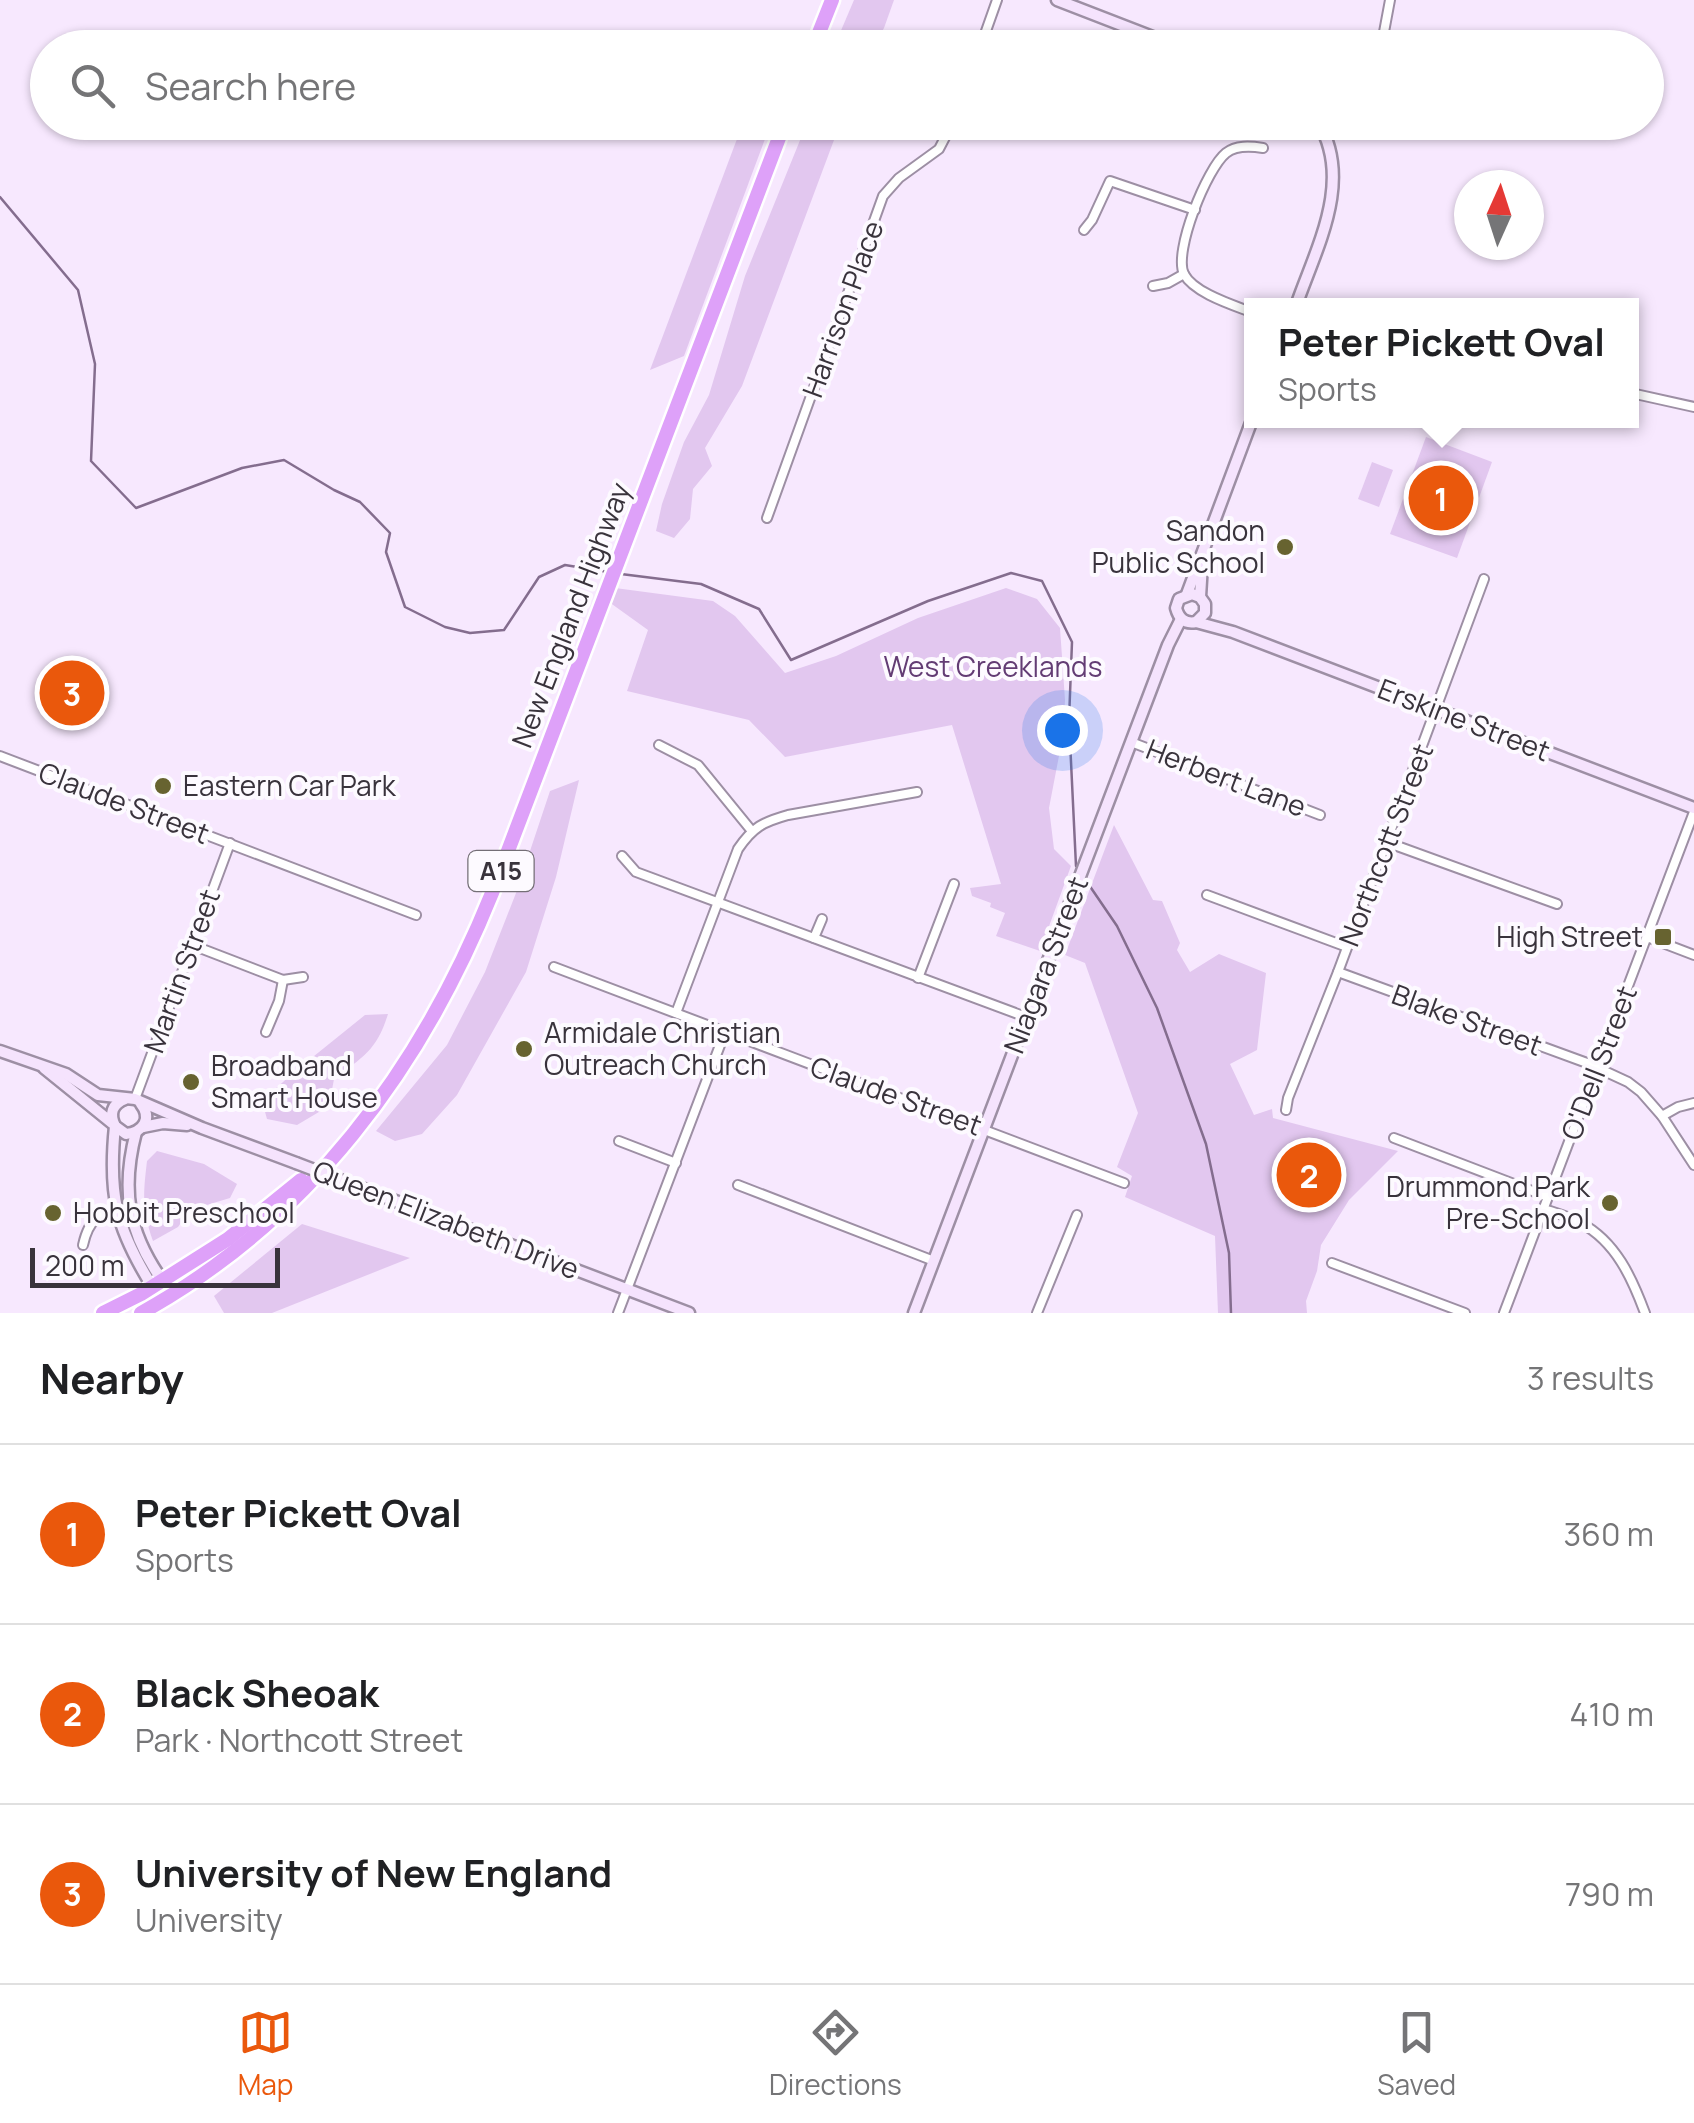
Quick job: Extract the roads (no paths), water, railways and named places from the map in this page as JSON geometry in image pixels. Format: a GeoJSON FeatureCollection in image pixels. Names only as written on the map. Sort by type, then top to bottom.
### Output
{"type":"FeatureCollection","features":[{"type":"Feature","properties":{"kind":"highway"},"geometry":{"type":"LineString","coordinates":[[820,30],[832,0]]}},
{"type":"Feature","properties":{"kind":"highway","name":"New England Highway"},"geometry":{"type":"LineString","coordinates":[[140,1313],[180,1291],[219,1262],[293,1200],[333,1160],[398,1074],[434,1018],[469,951],[778,140]]}},
{"type":"Feature","properties":{"kind":"highway","name":"New England Highway"},"geometry":{"type":"LineString","coordinates":[[102,1313],[158,1284],[228,1239],[319,1163],[372,1108]]}},
{"type":"Feature","properties":{"kind":"highway"},"geometry":{"type":"LineString","coordinates":[[124,1313],[142,1304],[156,1292],[158,1284],[180,1282],[219,1262]]}},
{"type":"Feature","properties":{"kind":"street"},"geometry":{"type":"LineString","coordinates":[[987,30],[998,0]]}},
{"type":"Feature","properties":{"kind":"street"},"geometry":{"type":"LineString","coordinates":[[1057,0],[1135,30]]}},
{"type":"Feature","properties":{"kind":"street"},"geometry":{"type":"LineString","coordinates":[[1384,30],[1390,0]]}},
{"type":"Feature","properties":{"kind":"street","name":"Harrison Place"},"geometry":{"type":"LineString","coordinates":[[767,518],[884,196],[899,178],[939,149],[944,140]]}},
{"type":"Feature","properties":{"kind":"street"},"geometry":{"type":"LineString","coordinates":[[1299,298],[1334,189],[1327,140]]}},
{"type":"Feature","properties":{"kind":"street"},"geometry":{"type":"LineString","coordinates":[[1244,309],[1198,288],[1184,274],[1181,254],[1208,175],[1217,161],[1230,150],[1263,148]]}},
{"type":"Feature","properties":{"kind":"street"},"geometry":{"type":"LineString","coordinates":[[1096,174],[1195,210]]}},
{"type":"Feature","properties":{"kind":"street"},"geometry":{"type":"LineString","coordinates":[[1084,230],[1110,181]]}},
{"type":"Feature","properties":{"kind":"street"},"geometry":{"type":"LineString","coordinates":[[1153,286],[1184,274]]}},
{"type":"Feature","properties":{"kind":"street"},"geometry":{"type":"LineString","coordinates":[[1639,395],[1694,407]]}},
{"type":"Feature","properties":{"kind":"street"},"geometry":{"type":"LineString","coordinates":[[1202,554],[1203,617],[1187,622],[1181,619],[1177,604],[1187,594],[1249,428]]}},
{"type":"Feature","properties":{"kind":"street","name":"Northcott Street"},"geometry":{"type":"LineString","coordinates":[[1286,1110],[1484,579]]}},
{"type":"Feature","properties":{"kind":"street"},"geometry":{"type":"LineString","coordinates":[[1187,594],[1203,603]]}},
{"type":"Feature","properties":{"kind":"street","name":"Erskine Street"},"geometry":{"type":"LineString","coordinates":[[1203,603],[1234,632]]}},
{"type":"Feature","properties":{"kind":"street","name":"Niagara Street"},"geometry":{"type":"LineString","coordinates":[[914,1313],[1181,619]]}},
{"type":"Feature","properties":{"kind":"street","name":"Erskine Street"},"geometry":{"type":"LineString","coordinates":[[1196,622],[1234,632],[1694,810]]}},
{"type":"Feature","properties":{"kind":"street","name":"Herbert Lane"},"geometry":{"type":"LineString","coordinates":[[1131,742],[1320,815]]}},
{"type":"Feature","properties":{"kind":"street"},"geometry":{"type":"LineString","coordinates":[[659,744],[698,765],[751,830]]}},
{"type":"Feature","properties":{"kind":"street","name":"Claude Street"},"geometry":{"type":"LineString","coordinates":[[0,756],[416,914]]}},
{"type":"Feature","properties":{"kind":"street"},"geometry":{"type":"LineString","coordinates":[[676,1013],[716,901],[738,849],[751,830],[788,815],[917,792]]}},
{"type":"Feature","properties":{"kind":"street","name":"O'Dell Street"},"geometry":{"type":"LineString","coordinates":[[1504,1313],[1694,810]]}},
{"type":"Feature","properties":{"kind":"street"},"geometry":{"type":"LineString","coordinates":[[1386,842],[1556,904]]}},
{"type":"Feature","properties":{"kind":"street","name":"Martin Street"},"geometry":{"type":"LineString","coordinates":[[133,1100],[230,844]]}},
{"type":"Feature","properties":{"kind":"street"},"geometry":{"type":"LineString","coordinates":[[622,856],[636,872],[1026,1018]]}},
{"type":"Feature","properties":{"kind":"street"},"geometry":{"type":"LineString","coordinates":[[918,978],[954,884]]}},
{"type":"Feature","properties":{"kind":"street"},"geometry":{"type":"LineString","coordinates":[[1207,895],[1347,947]]}},
{"type":"Feature","properties":{"kind":"street"},"geometry":{"type":"LineString","coordinates":[[814,938],[822,918]]}},
{"type":"Feature","properties":{"kind":"street"},"geometry":{"type":"LineString","coordinates":[[1647,937],[1694,955]]}},
{"type":"Feature","properties":{"kind":"street"},"geometry":{"type":"LineString","coordinates":[[192,945],[283,980],[303,976]]}},
{"type":"Feature","properties":{"kind":"street","name":"Claude Street"},"geometry":{"type":"LineString","coordinates":[[554,967],[1124,1183]]}},
{"type":"Feature","properties":{"kind":"street","name":"Blake Street"},"geometry":{"type":"LineString","coordinates":[[1338,972],[1628,1082],[1662,1116],[1694,1166]]}},
{"type":"Feature","properties":{"kind":"street"},"geometry":{"type":"LineString","coordinates":[[266,1032],[283,980]]}},
{"type":"Feature","properties":{"kind":"street"},"geometry":{"type":"LineString","coordinates":[[618,1313],[725,1032]]}},
{"type":"Feature","properties":{"kind":"street","name":"Queen Elizabeth Drive"},"geometry":{"type":"LineString","coordinates":[[0,1052],[66,1074],[98,1095],[133,1100],[689,1313]]}},
{"type":"Feature","properties":{"kind":"street","name":"Queen Elizabeth Drive"},"geometry":{"type":"LineString","coordinates":[[43,1068],[114,1125]]}},
{"type":"Feature","properties":{"kind":"street"},"geometry":{"type":"LineString","coordinates":[[133,1100],[146,1114],[128,1170],[129,1210],[158,1284],[133,1256],[116,1212],[112,1110],[118,1102],[133,1100]]}},
{"type":"Feature","properties":{"kind":"street"},"geometry":{"type":"LineString","coordinates":[[1662,1116],[1694,1103]]}},
{"type":"Feature","properties":{"kind":"street","name":"Queen Elizabeth Drive"},"geometry":{"type":"LineString","coordinates":[[139,1130],[174,1123],[202,1128]]}},
{"type":"Feature","properties":{"kind":"street"},"geometry":{"type":"LineString","coordinates":[[114,1125],[122,1132],[139,1130]]}},
{"type":"Feature","properties":{"kind":"street"},"geometry":{"type":"LineString","coordinates":[[1394,1138],[1548,1197]]}},
{"type":"Feature","properties":{"kind":"street"},"geometry":{"type":"LineString","coordinates":[[619,1141],[676,1163]]}},
{"type":"Feature","properties":{"kind":"street"},"geometry":{"type":"LineString","coordinates":[[738,1185],[934,1261]]}},
{"type":"Feature","properties":{"kind":"street"},"geometry":{"type":"LineString","coordinates":[[1544,1209],[1580,1222],[1601,1236],[1634,1281],[1645,1313]]}},
{"type":"Feature","properties":{"kind":"street"},"geometry":{"type":"LineString","coordinates":[[83,1245],[86,1228],[94,1219],[129,1210]]}},
{"type":"Feature","properties":{"kind":"street"},"geometry":{"type":"LineString","coordinates":[[1037,1313],[1077,1216]]}},
{"type":"Feature","properties":{"kind":"street"},"geometry":{"type":"LineString","coordinates":[[1332,1263],[1464,1313]]}},
{"type":"Feature","properties":{"kind":"waterway"},"geometry":{"type":"LineString","coordinates":[[0,197],[78,290],[95,364],[91,461],[136,508],[242,468],[284,460],[360,502],[390,533],[386,552],[405,607],[445,627],[470,633],[504,630],[539,577],[565,565],[608,572]]}},
{"type":"Feature","properties":{"kind":"waterway"},"geometry":{"type":"LineString","coordinates":[[621,574],[701,584],[759,609],[791,660],[928,601],[1011,573],[1042,581],[1072,642],[1069,720],[1076,866]]}},
{"type":"Feature","properties":{"kind":"waterway"},"geometry":{"type":"LineString","coordinates":[[1087,882],[1117,926],[1157,1008],[1206,1144],[1229,1253],[1231,1313]]}},
{"type":"Feature","properties":{"kind":"place","name":"Peter Pickett Oval"},"geometry":{"type":"Point","coordinates":[1441,498]}},
{"type":"Feature","properties":{"kind":"place","name":"Sandon Public School"},"geometry":{"type":"Point","coordinates":[1285,547]}},
{"type":"Feature","properties":{"kind":"place","name":"University of New England"},"geometry":{"type":"Point","coordinates":[72,693]}},
{"type":"Feature","properties":{"kind":"place","name":"Eastern Car Park"},"geometry":{"type":"Point","coordinates":[163,786]}},
{"type":"Feature","properties":{"kind":"place","name":"High Street"},"geometry":{"type":"Point","coordinates":[1663,937]}},
{"type":"Feature","properties":{"kind":"place","name":"Armidale Christian Outreach Church"},"geometry":{"type":"Point","coordinates":[524,1049]}},
{"type":"Feature","properties":{"kind":"place","name":"Broadband Smart House"},"geometry":{"type":"Point","coordinates":[191,1082]}},
{"type":"Feature","properties":{"kind":"place","name":"Black Sheoak"},"geometry":{"type":"Point","coordinates":[1309,1175]}},
{"type":"Feature","properties":{"kind":"place","name":"Drummond Park Pre-School"},"geometry":{"type":"Point","coordinates":[1610,1203]}},
{"type":"Feature","properties":{"kind":"place","name":"Hobbit Preschool"},"geometry":{"type":"Point","coordinates":[53,1213]}},
{"type":"Feature","properties":{"kind":"park label","name":"West Creeklands"},"geometry":{"type":"Point","coordinates":[993,667]}}]}
